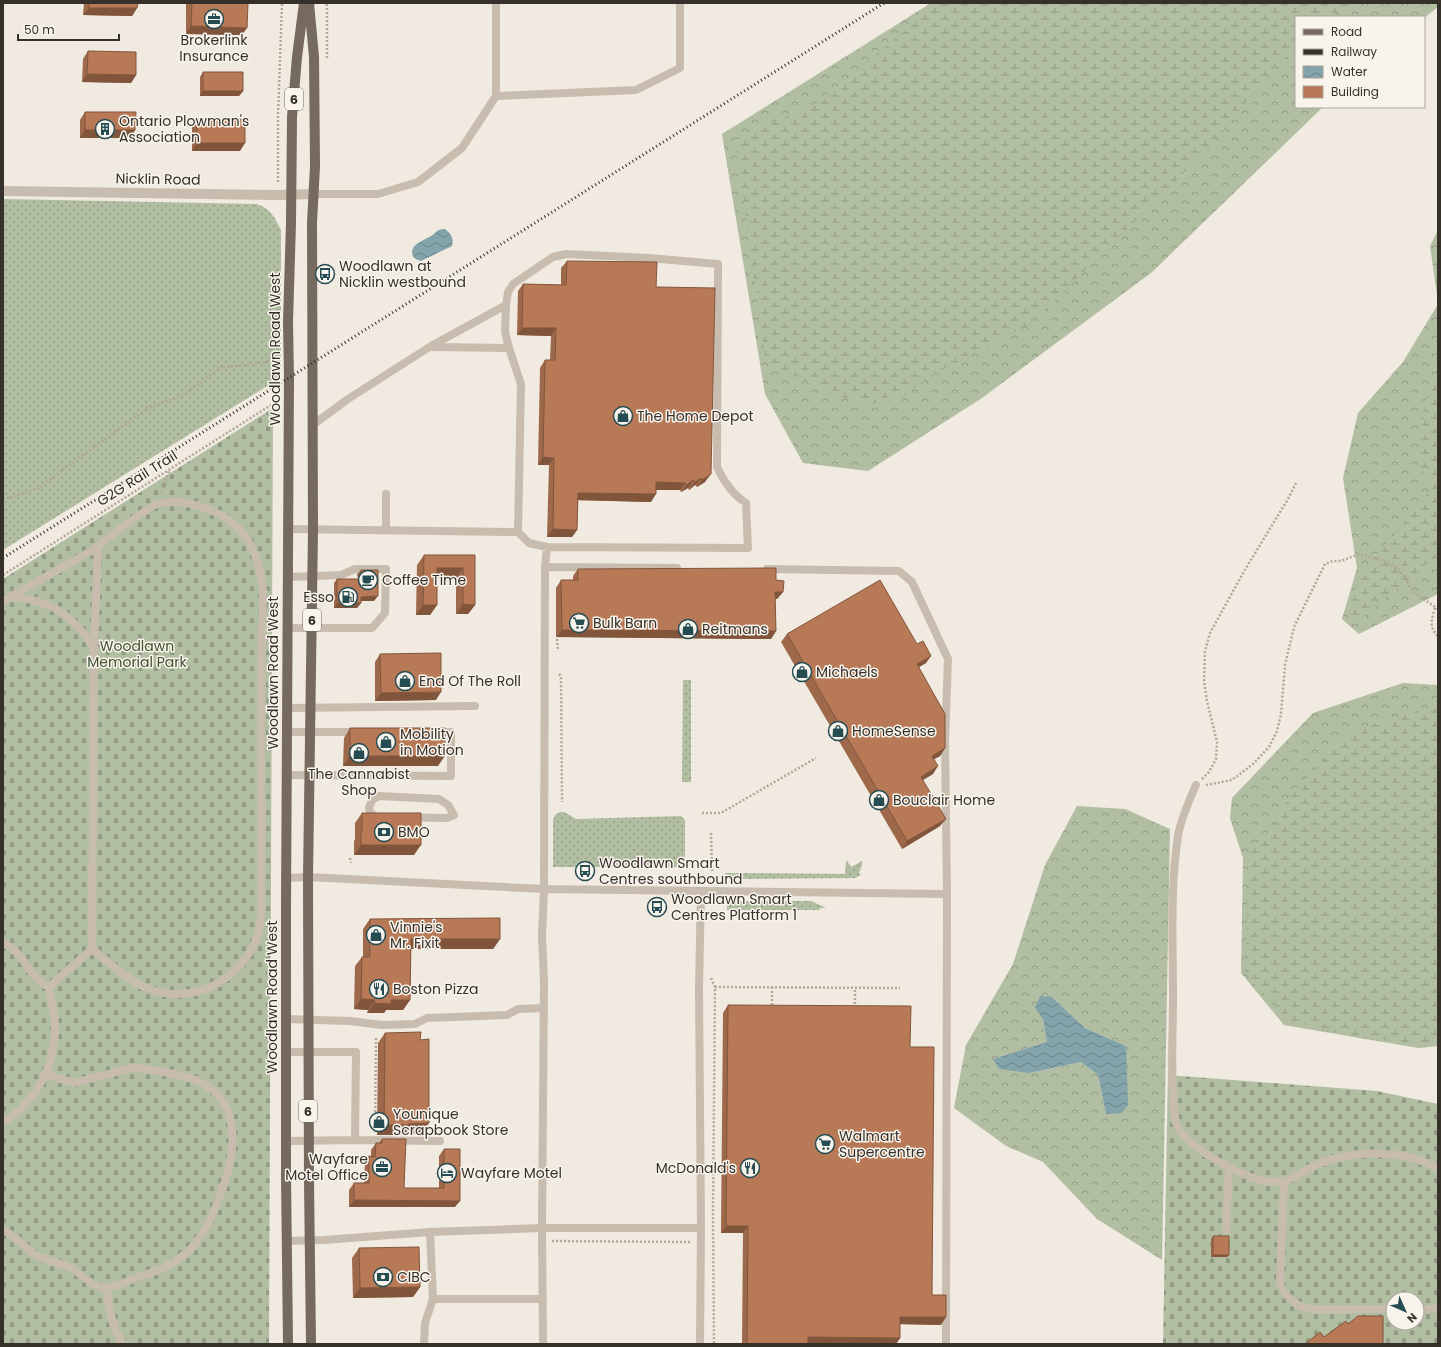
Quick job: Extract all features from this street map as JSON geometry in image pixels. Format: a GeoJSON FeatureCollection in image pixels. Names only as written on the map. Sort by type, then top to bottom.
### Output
{"type":"FeatureCollection","features":[{"type":"Feature","properties":{"kind":"main road","name":"Woodlawn Road West"},"geometry":{"type":"LineString","coordinates":[[288,1344],[286,1141],[286,775],[289,378],[288,322],[292,117],[297,57],[304,3]]}},
{"type":"Feature","properties":{"kind":"main road","name":"6"},"geometry":{"type":"LineString","coordinates":[[309,3],[314,57],[312,246],[314,424],[308,877],[311,1344]]}},
{"type":"Feature","properties":{"kind":"street","name":"Nicklin Road"},"geometry":{"type":"LineString","coordinates":[[3,191],[291,195],[313,194]]}},
{"type":"Feature","properties":{"kind":"lane"},"geometry":{"type":"LineString","coordinates":[[313,194],[378,194],[418,182],[462,148],[496,96],[496,3]]}},
{"type":"Feature","properties":{"kind":"lane"},"geometry":{"type":"LineString","coordinates":[[496,96],[636,90],[680,68],[680,3]]}},
{"type":"Feature","properties":{"kind":"lane"},"geometry":{"type":"LineString","coordinates":[[288,529],[518,532],[529,543],[547,547],[748,548],[746,503],[730,490],[717,467],[718,264],[649,258],[566,254],[553,257],[513,284],[508,292],[505,332],[521,384],[518,532]]}},
{"type":"Feature","properties":{"kind":"lane"},"geometry":{"type":"LineString","coordinates":[[314,424],[355,394],[431,346],[506,304]]}},
{"type":"Feature","properties":{"kind":"lane"},"geometry":{"type":"LineString","coordinates":[[431,346],[509,348]]}},
{"type":"Feature","properties":{"kind":"lane"},"geometry":{"type":"LineString","coordinates":[[386,494],[386,530]]}},
{"type":"Feature","properties":{"kind":"lane"},"geometry":{"type":"LineString","coordinates":[[3,601],[98,547],[109,536],[125,524],[156,505],[169,502],[193,504],[231,521],[241,530],[260,566],[263,591],[261,756],[262,863],[260,924],[253,945],[233,973],[218,984],[202,991],[184,994],[168,994],[150,989],[135,982],[92,950]]}},
{"type":"Feature","properties":{"kind":"lane"},"geometry":{"type":"LineString","coordinates":[[49,987],[92,950],[94,647],[98,547]]}},
{"type":"Feature","properties":{"kind":"lane"},"geometry":{"type":"LineString","coordinates":[[542,1344],[544,982],[542,936],[544,889],[545,567],[547,547]]}},
{"type":"Feature","properties":{"kind":"lane"},"geometry":{"type":"LineString","coordinates":[[545,567],[686,568]]}},
{"type":"Feature","properties":{"kind":"lane"},"geometry":{"type":"LineString","coordinates":[[287,628],[372,628],[384,613],[386,569],[355,568],[342,575],[288,577]]}},
{"type":"Feature","properties":{"kind":"lane"},"geometry":{"type":"LineString","coordinates":[[757,569],[899,571],[912,582],[948,659],[945,741],[947,894],[946,1344]]}},
{"type":"Feature","properties":{"kind":"lane"},"geometry":{"type":"LineString","coordinates":[[10,596],[47,604],[61,611],[86,635],[94,647]]}},
{"type":"Feature","properties":{"kind":"lane"},"geometry":{"type":"LineString","coordinates":[[287,708],[475,706]]}},
{"type":"Feature","properties":{"kind":"lane"},"geometry":{"type":"LineString","coordinates":[[287,732],[365,732]]}},
{"type":"Feature","properties":{"kind":"lane"},"geometry":{"type":"LineString","coordinates":[[286,775],[451,776],[451,732],[428,732]]}},
{"type":"Feature","properties":{"kind":"lane"},"geometry":{"type":"LineString","coordinates":[[1196,785],[1185,809],[1178,835],[1174,875],[1173,1081],[1175,1119],[1181,1132],[1191,1142],[1229,1167],[1265,1180],[1284,1181],[1318,1164],[1355,1154],[1374,1154],[1407,1158],[1431,1164],[1438,1168]]}},
{"type":"Feature","properties":{"kind":"lane"},"geometry":{"type":"LineString","coordinates":[[379,796],[431,798],[439,799],[448,805],[454,815],[447,818],[376,817],[370,812],[369,808],[372,800],[379,796]]}},
{"type":"Feature","properties":{"kind":"lane"},"geometry":{"type":"LineString","coordinates":[[286,878],[308,877],[544,889],[947,894]]}},
{"type":"Feature","properties":{"kind":"lane"},"geometry":{"type":"LineString","coordinates":[[700,1344],[701,1228],[699,976],[701,892]]}},
{"type":"Feature","properties":{"kind":"lane"},"geometry":{"type":"LineString","coordinates":[[3,943],[14,950],[33,976],[43,985],[49,987]]}},
{"type":"Feature","properties":{"kind":"lane"},"geometry":{"type":"LineString","coordinates":[[3,1123],[24,1107],[35,1092],[45,1074],[52,1056],[55,1027],[49,987]]}},
{"type":"Feature","properties":{"kind":"lane"},"geometry":{"type":"LineString","coordinates":[[286,1020],[309,1019],[350,1021],[382,1025],[415,1024],[427,1018],[508,1015],[518,1009],[544,1008]]}},
{"type":"Feature","properties":{"kind":"lane"},"geometry":{"type":"LineString","coordinates":[[286,1052],[356,1052],[356,1140]]}},
{"type":"Feature","properties":{"kind":"lane"},"geometry":{"type":"LineString","coordinates":[[3,1229],[34,1254],[73,1268],[92,1284],[107,1288],[166,1267],[185,1254],[200,1238],[216,1207],[232,1159],[232,1132],[230,1117],[218,1094],[201,1082],[151,1069],[132,1068],[74,1083],[45,1074]]}},
{"type":"Feature","properties":{"kind":"lane"},"geometry":{"type":"LineString","coordinates":[[286,1141],[440,1141]]}},
{"type":"Feature","properties":{"kind":"lane"},"geometry":{"type":"LineString","coordinates":[[1226,1230],[1229,1167]]}},
{"type":"Feature","properties":{"kind":"lane"},"geometry":{"type":"LineString","coordinates":[[1284,1181],[1280,1283],[1282,1290],[1296,1305],[1309,1309],[1385,1309]]}},
{"type":"Feature","properties":{"kind":"lane"},"geometry":{"type":"LineString","coordinates":[[287,1241],[430,1232],[542,1228],[701,1228]]}},
{"type":"Feature","properties":{"kind":"lane"},"geometry":{"type":"LineString","coordinates":[[424,1344],[425,1323],[433,1299],[430,1232]]}},
{"type":"Feature","properties":{"kind":"lane"},"geometry":{"type":"LineString","coordinates":[[107,1288],[107,1297],[113,1325],[123,1344]]}},
{"type":"Feature","properties":{"kind":"lane"},"geometry":{"type":"LineString","coordinates":[[433,1299],[543,1299]]}},
{"type":"Feature","properties":{"kind":"lane"},"geometry":{"type":"LineString","coordinates":[[1425,1309],[1438,1309]]}},
{"type":"Feature","properties":{"kind":"path"},"geometry":{"type":"LineString","coordinates":[[278,165],[278,116],[282,3]]}},
{"type":"Feature","properties":{"kind":"path"},"geometry":{"type":"LineString","coordinates":[[3,500],[39,488],[147,408],[183,396],[220,368],[259,364],[276,360]]}},
{"type":"Feature","properties":{"kind":"path","name":"G2G Rail Trail"},"geometry":{"type":"LineString","coordinates":[[3,575],[281,398]]}},
{"type":"Feature","properties":{"kind":"path"},"geometry":{"type":"LineString","coordinates":[[156,505],[171,469]]}},
{"type":"Feature","properties":{"kind":"path"},"geometry":{"type":"LineString","coordinates":[[1196,785],[1209,772],[1216,759],[1217,742],[1207,701],[1204,680],[1205,651],[1210,633],[1225,604],[1296,483]]}},
{"type":"Feature","properties":{"kind":"path"},"geometry":{"type":"LineString","coordinates":[[1196,785],[1202,784],[1208,786],[1232,780],[1253,764],[1268,747],[1277,732],[1281,714],[1285,665],[1294,627],[1325,564],[1333,561],[1341,561],[1359,554],[1387,562],[1396,567],[1415,593],[1437,609],[1432,615],[1432,622],[1434,632],[1438,636]]}},
{"type":"Feature","properties":{"kind":"path"},"geometry":{"type":"LineString","coordinates":[[557,640],[558,651]]}},
{"type":"Feature","properties":{"kind":"path"},"geometry":{"type":"LineString","coordinates":[[559,674],[561,676],[562,802]]}},
{"type":"Feature","properties":{"kind":"path"},"geometry":{"type":"LineString","coordinates":[[702,813],[721,813],[816,758]]}},
{"type":"Feature","properties":{"kind":"path"},"geometry":{"type":"LineString","coordinates":[[711,832],[712,871]]}},
{"type":"Feature","properties":{"kind":"path"},"geometry":{"type":"LineString","coordinates":[[350,858],[351,863]]}},
{"type":"Feature","properties":{"kind":"path"},"geometry":{"type":"LineString","coordinates":[[710,975],[715,987],[713,1242],[714,1344]]}},
{"type":"Feature","properties":{"kind":"path"},"geometry":{"type":"LineString","coordinates":[[715,987],[900,988]]}},
{"type":"Feature","properties":{"kind":"path"},"geometry":{"type":"LineString","coordinates":[[772,987],[772,1015]]}},
{"type":"Feature","properties":{"kind":"path"},"geometry":{"type":"LineString","coordinates":[[855,988],[855,1014]]}},
{"type":"Feature","properties":{"kind":"path"},"geometry":{"type":"LineString","coordinates":[[375,1134],[376,1036]]}},
{"type":"Feature","properties":{"kind":"path"},"geometry":{"type":"LineString","coordinates":[[542,1241],[713,1242]]}},
{"type":"Feature","properties":{"kind":"green space"},"geometry":{"type":"Polygon","coordinates":[[[931,3],[1438,3],[1438,7],[1425,17],[1425,16],[1295,16],[1295,108],[1322,108],[1151,273],[982,398],[868,471],[803,463],[765,394],[722,134],[931,3]]]}},
{"type":"Feature","properties":{"kind":"green space"},"geometry":{"type":"Polygon","coordinates":[[[943,3],[1351,3],[1331,16],[1295,16],[1295,48],[1273,70],[1207,150],[1031,324],[945,368],[899,399],[872,404],[845,398],[766,363],[735,138],[816,104],[932,8],[943,3]]]}},
{"type":"Feature","properties":{"kind":"green space"},"geometry":{"type":"Polygon","coordinates":[[[3,199],[257,204],[266,208],[281,230],[281,370],[278,374],[277,380],[3,550],[3,199]]]}},
{"type":"Feature","properties":{"kind":"green space"},"geometry":{"type":"Polygon","coordinates":[[[1438,230],[1438,302],[1430,246],[1438,230]]]}},
{"type":"Feature","properties":{"kind":"green space"},"geometry":{"type":"Polygon","coordinates":[[[1438,304],[1438,594],[1359,634],[1342,619],[1357,568],[1343,478],[1358,413],[1403,362],[1438,304]]]}},
{"type":"Feature","properties":{"kind":"green space"},"geometry":{"type":"Polygon","coordinates":[[[1438,376],[1438,557],[1431,560],[1359,620],[1350,616],[1352,597],[1368,566],[1434,486],[1419,467],[1418,454],[1426,399],[1438,376]]]}},
{"type":"Feature","properties":{"kind":"green space","name":"Woodlawn Memorial Park"},"geometry":{"type":"Polygon","coordinates":[[[273,408],[269,1344],[3,1344],[3,579],[273,408]]]}},
{"type":"Feature","properties":{"kind":"green space"},"geometry":{"type":"Polygon","coordinates":[[[683,680],[691,680],[691,782],[682,782],[683,680]]]}},
{"type":"Feature","properties":{"kind":"green space"},"geometry":{"type":"Polygon","coordinates":[[[1403,683],[1438,685],[1438,1046],[1418,1048],[1284,1025],[1241,973],[1243,858],[1230,818],[1232,798],[1313,713],[1403,683]]]}},
{"type":"Feature","properties":{"kind":"green space"},"geometry":{"type":"Polygon","coordinates":[[[1438,705],[1438,1042],[1415,1043],[1359,1038],[1289,1021],[1245,973],[1249,852],[1268,834],[1290,795],[1353,730],[1438,705]]]}},
{"type":"Feature","properties":{"kind":"green space"},"geometry":{"type":"Polygon","coordinates":[[[1077,806],[1125,809],[1170,829],[1162,1260],[1097,1219],[1043,1162],[1006,1146],[954,1108],[966,1045],[1013,964],[1045,865],[1077,806]],[[1052,997],[1043,1019],[1047,1042],[994,1059],[1030,1073],[1081,1062],[1098,1075],[1106,1114],[1126,1046],[1085,1028],[1052,997]]]}},
{"type":"Feature","properties":{"kind":"green space"},"geometry":{"type":"Polygon","coordinates":[[[560,812],[564,812],[576,819],[681,816],[685,820],[685,867],[553,867],[553,821],[555,815],[560,812]]]}},
{"type":"Feature","properties":{"kind":"green space"},"geometry":{"type":"Polygon","coordinates":[[[847,861],[851,867],[862,861],[859,873],[861,875],[855,878],[725,879],[725,873],[845,874],[847,861]]]}},
{"type":"Feature","properties":{"kind":"green space"},"geometry":{"type":"Polygon","coordinates":[[[727,901],[811,901],[826,908],[820,908],[820,910],[727,910],[727,901]]]}},
{"type":"Feature","properties":{"kind":"green space"},"geometry":{"type":"Polygon","coordinates":[[[1168,1075],[1377,1091],[1438,1104],[1438,1344],[1163,1344],[1168,1075]]]}},
{"type":"Feature","properties":{"kind":"water"},"geometry":{"type":"Polygon","coordinates":[[[441,229],[445,229],[452,236],[452,246],[421,261],[417,260],[413,256],[412,252],[415,246],[441,229]]]}},
{"type":"Feature","properties":{"kind":"water"},"geometry":{"type":"Polygon","coordinates":[[[1040,996],[1052,997],[1085,1028],[1126,1046],[1128,1105],[1122,1113],[1106,1114],[1098,1075],[1081,1062],[1030,1073],[999,1069],[993,1059],[1047,1042],[1043,1019],[1035,1008],[1040,996]]]}},
{"type":"Feature","properties":{"kind":"building"},"geometry":{"type":"Polygon","coordinates":[[[89,3],[138,3],[137,8],[89,8],[89,3]]]}},
{"type":"Feature","properties":{"kind":"building","name":"Brokerlink Insurance"},"geometry":{"type":"Polygon","coordinates":[[[192,3],[248,3],[247,28],[191,26],[192,3]]]}},
{"type":"Feature","properties":{"kind":"building"},"geometry":{"type":"Polygon","coordinates":[[[88,51],[136,52],[136,75],[87,74],[88,51]]]}},
{"type":"Feature","properties":{"kind":"building"},"geometry":{"type":"Polygon","coordinates":[[[203,72],[243,72],[243,91],[203,91],[203,72]]]}},
{"type":"Feature","properties":{"kind":"building"},"geometry":{"type":"Polygon","coordinates":[[[85,112],[136,112],[135,130],[85,130],[85,112]]]}},
{"type":"Feature","properties":{"kind":"building"},"geometry":{"type":"Polygon","coordinates":[[[197,119],[245,119],[245,143],[197,143],[197,119]]]}},
{"type":"Feature","properties":{"kind":"building","name":"The Home Depot"},"geometry":{"type":"Polygon","coordinates":[[[567,261],[657,262],[656,287],[715,288],[711,474],[702,480],[701,478],[695,482],[693,480],[687,485],[685,483],[656,482],[656,494],[578,493],[577,530],[553,529],[554,458],[543,457],[545,360],[555,360],[556,328],[522,328],[523,284],[566,285],[567,261]]]}},
{"type":"Feature","properties":{"kind":"building"},"geometry":{"type":"Polygon","coordinates":[[[424,555],[475,555],[475,605],[463,604],[463,568],[437,568],[437,605],[423,605],[424,555]]]}},
{"type":"Feature","properties":{"kind":"building"},"geometry":{"type":"Polygon","coordinates":[[[776,568],[776,580],[784,581],[783,592],[775,592],[776,631],[562,630],[561,580],[578,580],[578,569],[776,568]]]}},
{"type":"Feature","properties":{"kind":"building"},"geometry":{"type":"Polygon","coordinates":[[[361,570],[378,570],[378,596],[361,597],[361,603],[337,603],[337,579],[361,579],[361,570]]]}},
{"type":"Feature","properties":{"kind":"building"},"geometry":{"type":"Polygon","coordinates":[[[880,580],[917,644],[923,641],[931,656],[917,664],[945,714],[945,748],[932,756],[938,766],[921,777],[946,819],[907,841],[787,634],[880,580]]]}},
{"type":"Feature","properties":{"kind":"building","name":"End Of The Roll"},"geometry":{"type":"Polygon","coordinates":[[[441,653],[441,692],[381,693],[380,654],[441,653]]]}},
{"type":"Feature","properties":{"kind":"building"},"geometry":{"type":"Polygon","coordinates":[[[350,728],[445,728],[445,756],[350,756],[350,728]]]}},
{"type":"Feature","properties":{"kind":"building","name":"BMO"},"geometry":{"type":"Polygon","coordinates":[[[362,813],[421,813],[421,845],[361,845],[362,813]]]}},
{"type":"Feature","properties":{"kind":"building"},"geometry":{"type":"Polygon","coordinates":[[[500,918],[500,939],[411,939],[410,1000],[391,1000],[391,1004],[374,1003],[375,1000],[361,999],[362,957],[370,957],[370,919],[500,918]]]}},
{"type":"Feature","properties":{"kind":"building","name":"Walmart Supercentre"},"geometry":{"type":"Polygon","coordinates":[[[728,1005],[911,1006],[910,1047],[934,1047],[932,1295],[946,1295],[946,1317],[900,1317],[900,1338],[808,1337],[808,1344],[747,1344],[748,1226],[726,1226],[728,1005]]]}},
{"type":"Feature","properties":{"kind":"building"},"geometry":{"type":"Polygon","coordinates":[[[421,1032],[420,1040],[429,1039],[429,1123],[384,1125],[385,1033],[421,1032]]]}},
{"type":"Feature","properties":{"kind":"building"},"geometry":{"type":"Polygon","coordinates":[[[382,1139],[406,1139],[404,1188],[444,1188],[444,1149],[460,1149],[460,1201],[354,1200],[354,1183],[369,1183],[369,1156],[375,1157],[376,1143],[382,1143],[382,1139]]]}},
{"type":"Feature","properties":{"kind":"building"},"geometry":{"type":"Polygon","coordinates":[[[1213,1236],[1229,1236],[1229,1255],[1213,1255],[1213,1236]]]}},
{"type":"Feature","properties":{"kind":"building","name":"CIBC"},"geometry":{"type":"Polygon","coordinates":[[[419,1247],[420,1287],[360,1288],[359,1248],[419,1247]]]}},
{"type":"Feature","properties":{"kind":"building"},"geometry":{"type":"Polygon","coordinates":[[[1358,1316],[1383,1316],[1383,1344],[1305,1344],[1320,1332],[1324,1337],[1346,1321],[1348,1324],[1358,1316]]]}},
{"type":"Feature","properties":{"kind":"railway"},"geometry":{"type":"LineString","coordinates":[[3,558],[884,3]]}},
{"type":"Feature","properties":{"kind":"place","name":"Brokerlink Insurance"},"geometry":{"type":"Point","coordinates":[214,19]}},
{"type":"Feature","properties":{"kind":"place","name":"Ontario Plowman's Association"},"geometry":{"type":"Point","coordinates":[105,129]}},
{"type":"Feature","properties":{"kind":"place","name":"Woodlawn at Nicklin westbound"},"geometry":{"type":"Point","coordinates":[325,274]}},
{"type":"Feature","properties":{"kind":"place","name":"The Home Depot"},"geometry":{"type":"Point","coordinates":[623,416]}},
{"type":"Feature","properties":{"kind":"place","name":"Coffee Time"},"geometry":{"type":"Point","coordinates":[368,580]}},
{"type":"Feature","properties":{"kind":"place","name":"Esso"},"geometry":{"type":"Point","coordinates":[348,597]}},
{"type":"Feature","properties":{"kind":"place","name":"Bulk Barn"},"geometry":{"type":"Point","coordinates":[579,623]}},
{"type":"Feature","properties":{"kind":"place","name":"Reitmans"},"geometry":{"type":"Point","coordinates":[688,629]}},
{"type":"Feature","properties":{"kind":"place","name":"Michaels"},"geometry":{"type":"Point","coordinates":[802,672]}},
{"type":"Feature","properties":{"kind":"place","name":"End Of The Roll"},"geometry":{"type":"Point","coordinates":[405,681]}},
{"type":"Feature","properties":{"kind":"place","name":"HomeSense"},"geometry":{"type":"Point","coordinates":[838,731]}},
{"type":"Feature","properties":{"kind":"place","name":"Mobility in Motion"},"geometry":{"type":"Point","coordinates":[386,742]}},
{"type":"Feature","properties":{"kind":"place","name":"The Cannabist Shop"},"geometry":{"type":"Point","coordinates":[359,753]}},
{"type":"Feature","properties":{"kind":"place","name":"Bouclair Home"},"geometry":{"type":"Point","coordinates":[879,800]}},
{"type":"Feature","properties":{"kind":"place","name":"BMO"},"geometry":{"type":"Point","coordinates":[384,832]}},
{"type":"Feature","properties":{"kind":"place","name":"Woodlawn Smart Centres southbound"},"geometry":{"type":"Point","coordinates":[585,871]}},
{"type":"Feature","properties":{"kind":"place","name":"Woodlawn Smart Centres Platform 1"},"geometry":{"type":"Point","coordinates":[657,907]}},
{"type":"Feature","properties":{"kind":"place","name":"Vinnie's Mr. Fixit"},"geometry":{"type":"Point","coordinates":[376,935]}},
{"type":"Feature","properties":{"kind":"place","name":"Boston Pizza"},"geometry":{"type":"Point","coordinates":[379,989]}},
{"type":"Feature","properties":{"kind":"place","name":"Younique Scrapbook Store"},"geometry":{"type":"Point","coordinates":[379,1122]}},
{"type":"Feature","properties":{"kind":"place","name":"Walmart Supercentre"},"geometry":{"type":"Point","coordinates":[825,1144]}},
{"type":"Feature","properties":{"kind":"place","name":"Wayfare Motel Office"},"geometry":{"type":"Point","coordinates":[382,1167]}},
{"type":"Feature","properties":{"kind":"place","name":"McDonald's"},"geometry":{"type":"Point","coordinates":[750,1168]}},
{"type":"Feature","properties":{"kind":"place","name":"Wayfare Motel"},"geometry":{"type":"Point","coordinates":[447,1173]}},
{"type":"Feature","properties":{"kind":"place","name":"CIBC"},"geometry":{"type":"Point","coordinates":[383,1277]}}]}
